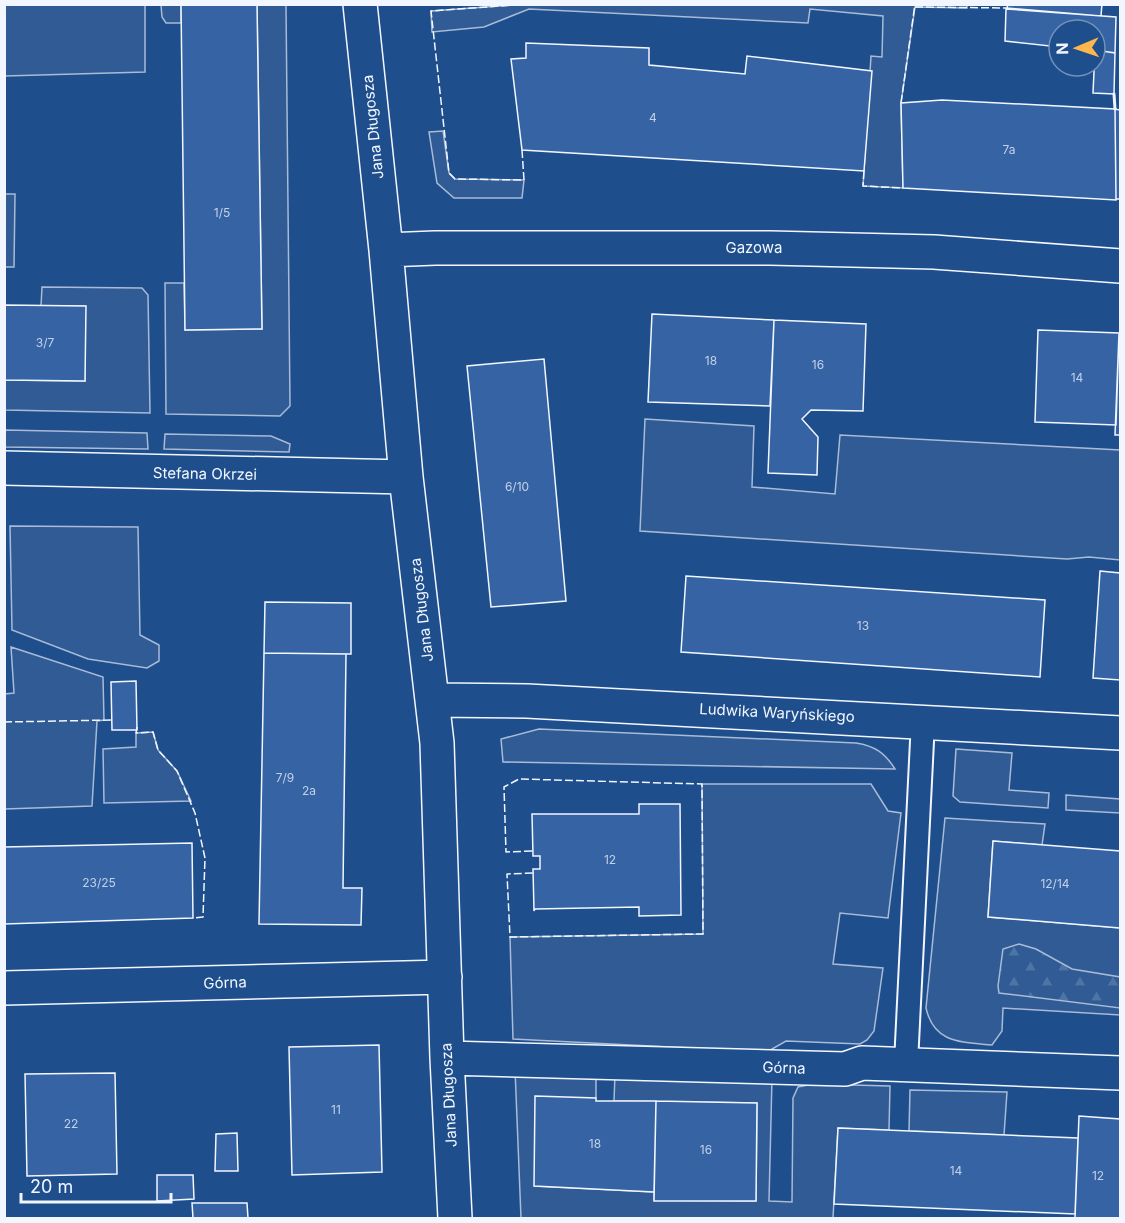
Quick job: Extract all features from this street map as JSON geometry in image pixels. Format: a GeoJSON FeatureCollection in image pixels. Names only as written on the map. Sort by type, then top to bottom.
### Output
{"type":"FeatureCollection","features":[{"type":"Feature","properties":{"kind":"street","name":"Jana Długosza"},"geometry":{"type":"LineString","coordinates":[[360,4],[386,250],[406,477],[437,743],[447,1059],[455,1218]]}},
{"type":"Feature","properties":{"kind":"street","name":"Gazowa"},"geometry":{"type":"LineString","coordinates":[[386,250],[435,248],[792,249],[934,252],[1120,266]]}},
{"type":"Feature","properties":{"kind":"street","name":"Stefana Okrzei"},"geometry":{"type":"LineString","coordinates":[[4,468],[406,477]]}},
{"type":"Feature","properties":{"kind":"street","name":"Ludwika Waryńskiego"},"geometry":{"type":"LineString","coordinates":[[432,700],[527,700],[1120,733]]}},
{"type":"Feature","properties":{"kind":"street","name":"Górna"},"geometry":{"type":"LineString","coordinates":[[4,988],[445,977]]}},
{"type":"Feature","properties":{"kind":"street","name":"Górna"},"geometry":{"type":"LineString","coordinates":[[447,1059],[845,1069],[862,1063],[906,1063],[1120,1073]]}},
{"type":"Feature","properties":{"kind":"lane"},"geometry":{"type":"LineString","coordinates":[[906,1063],[924,721]]}},
{"type":"Feature","properties":{"kind":"green space"},"geometry":{"type":"Polygon","coordinates":[[[527,4],[967,5],[967,8],[915,7],[901,103],[903,188],[863,186],[871,56],[882,57],[883,16],[810,9],[808,23],[529,9],[484,27],[432,32],[431,11],[527,4]]]}},
{"type":"Feature","properties":{"kind":"green space"},"geometry":{"type":"Polygon","coordinates":[[[4,5],[145,5],[145,72],[5,76],[4,5]]]}},
{"type":"Feature","properties":{"kind":"green space"},"geometry":{"type":"Polygon","coordinates":[[[161,5],[181,5],[181,23],[166,23],[162,17],[161,5]]]}},
{"type":"Feature","properties":{"kind":"green space"},"geometry":{"type":"Polygon","coordinates":[[[257,5],[286,5],[290,406],[280,416],[166,414],[165,283],[184,283],[185,330],[262,329],[257,5]]]}},
{"type":"Feature","properties":{"kind":"green space"},"geometry":{"type":"Polygon","coordinates":[[[443,131],[449,173],[455,179],[524,180],[522,198],[454,198],[437,183],[429,132],[443,131]]]}},
{"type":"Feature","properties":{"kind":"green space"},"geometry":{"type":"Polygon","coordinates":[[[5,194],[15,194],[14,267],[5,267],[5,194]]]}},
{"type":"Feature","properties":{"kind":"green space"},"geometry":{"type":"Polygon","coordinates":[[[42,287],[142,288],[148,295],[150,413],[5,410],[5,380],[85,381],[85,306],[41,306],[42,287]]]}},
{"type":"Feature","properties":{"kind":"green space"},"geometry":{"type":"Polygon","coordinates":[[[645,419],[754,426],[752,487],[835,494],[840,435],[1120,450],[1120,560],[1089,557],[1067,559],[640,531],[645,419]]]}},
{"type":"Feature","properties":{"kind":"green space"},"geometry":{"type":"Polygon","coordinates":[[[5,430],[147,433],[148,449],[5,447],[5,430]]]}},
{"type":"Feature","properties":{"kind":"green space"},"geometry":{"type":"Polygon","coordinates":[[[165,434],[271,436],[290,444],[289,452],[164,449],[165,434]]]}},
{"type":"Feature","properties":{"kind":"green space"},"geometry":{"type":"Polygon","coordinates":[[[10,526],[138,527],[140,635],[159,645],[159,661],[147,668],[88,659],[12,630],[10,526]]]}},
{"type":"Feature","properties":{"kind":"green space"},"geometry":{"type":"Polygon","coordinates":[[[11,647],[103,677],[104,720],[97,721],[92,806],[5,809],[5,694],[14,693],[11,647]]]}},
{"type":"Feature","properties":{"kind":"green space"},"geometry":{"type":"Polygon","coordinates":[[[539,729],[856,743],[879,751],[895,769],[503,762],[501,739],[539,729]]]}},
{"type":"Feature","properties":{"kind":"green space"},"geometry":{"type":"Polygon","coordinates":[[[153,732],[158,750],[177,771],[191,801],[104,803],[103,749],[136,747],[136,733],[153,732]]]}},
{"type":"Feature","properties":{"kind":"green space"},"geometry":{"type":"Polygon","coordinates":[[[956,749],[1012,753],[1009,790],[1049,793],[1048,808],[960,802],[953,796],[956,749]]]}},
{"type":"Feature","properties":{"kind":"green space"},"geometry":{"type":"Polygon","coordinates":[[[702,784],[871,784],[888,811],[901,813],[888,918],[840,913],[833,964],[883,968],[874,1031],[867,1040],[860,1044],[786,1041],[767,1052],[513,1039],[510,937],[703,934],[702,784]]]}},
{"type":"Feature","properties":{"kind":"green space"},"geometry":{"type":"Polygon","coordinates":[[[1066,795],[1120,799],[1120,813],[1066,810],[1066,795]]]}},
{"type":"Feature","properties":{"kind":"green space"},"geometry":{"type":"Polygon","coordinates":[[[945,818],[1045,824],[1042,845],[993,841],[988,917],[1120,928],[1120,1015],[1003,1008],[1002,1031],[992,1045],[951,1039],[935,1029],[926,1008],[945,818]]]}},
{"type":"Feature","properties":{"kind":"green space"},"geometry":{"type":"Polygon","coordinates":[[[1019,944],[1036,949],[1072,969],[1120,977],[1120,1008],[999,993],[1003,949],[1019,944]]]}},
{"type":"Feature","properties":{"kind":"green space"},"geometry":{"type":"Polygon","coordinates":[[[515,1069],[596,1071],[596,1098],[535,1186],[654,1192],[654,1200],[756,1201],[757,1103],[614,1101],[615,1074],[772,1078],[769,1201],[792,1202],[793,1098],[798,1087],[813,1084],[890,1086],[889,1130],[838,1128],[833,1218],[521,1218],[515,1069]]]}},
{"type":"Feature","properties":{"kind":"green space"},"geometry":{"type":"Polygon","coordinates":[[[910,1090],[1007,1092],[1004,1135],[909,1131],[910,1090]]]}},
{"type":"Feature","properties":{"kind":"building"},"geometry":{"type":"Polygon","coordinates":[[[181,4],[257,4],[262,329],[185,330],[181,4]]]}},
{"type":"Feature","properties":{"kind":"building"},"geometry":{"type":"Polygon","coordinates":[[[1008,4],[1102,4],[1101,16],[1007,8],[1008,4]]]}},
{"type":"Feature","properties":{"kind":"building"},"geometry":{"type":"Polygon","coordinates":[[[1006,9],[1116,17],[1115,53],[1107,52],[1107,18],[1047,18],[1047,46],[1005,41],[1006,9]]]}},
{"type":"Feature","properties":{"kind":"building"},"geometry":{"type":"Polygon","coordinates":[[[526,43],[649,48],[649,65],[745,74],[747,56],[872,71],[864,171],[522,150],[511,59],[526,58],[526,43]]]}},
{"type":"Feature","properties":{"kind":"building"},"geometry":{"type":"Polygon","coordinates":[[[1107,52],[1115,53],[1114,94],[1093,93],[1094,78],[1107,78],[1107,52]]]}},
{"type":"Feature","properties":{"kind":"building"},"geometry":{"type":"Polygon","coordinates":[[[942,100],[1115,109],[1116,200],[903,188],[901,103],[942,100]]]}},
{"type":"Feature","properties":{"kind":"building"},"geometry":{"type":"Polygon","coordinates":[[[1115,109],[1120,110],[1120,199],[1116,199],[1115,109]]]}},
{"type":"Feature","properties":{"kind":"building"},"geometry":{"type":"Polygon","coordinates":[[[4,305],[86,306],[85,381],[4,380],[4,305]]]}},
{"type":"Feature","properties":{"kind":"building"},"geometry":{"type":"Polygon","coordinates":[[[652,314],[774,320],[770,406],[648,402],[652,314]]]}},
{"type":"Feature","properties":{"kind":"building"},"geometry":{"type":"Polygon","coordinates":[[[774,320],[866,324],[863,411],[811,410],[802,419],[818,437],[817,475],[768,473],[774,320]]]}},
{"type":"Feature","properties":{"kind":"building"},"geometry":{"type":"Polygon","coordinates":[[[1038,330],[1119,333],[1116,425],[1035,422],[1038,330]]]}},
{"type":"Feature","properties":{"kind":"building"},"geometry":{"type":"Polygon","coordinates":[[[1119,333],[1120,435],[1115,435],[1119,333]]]}},
{"type":"Feature","properties":{"kind":"building"},"geometry":{"type":"Polygon","coordinates":[[[544,359],[566,601],[491,607],[467,366],[544,359]]]}},
{"type":"Feature","properties":{"kind":"building"},"geometry":{"type":"Polygon","coordinates":[[[1100,571],[1120,573],[1120,680],[1093,678],[1100,571]]]}},
{"type":"Feature","properties":{"kind":"building"},"geometry":{"type":"Polygon","coordinates":[[[686,576],[1045,600],[1040,677],[681,652],[686,576]]]}},
{"type":"Feature","properties":{"kind":"building"},"geometry":{"type":"Polygon","coordinates":[[[265,602],[351,603],[351,654],[264,653],[265,602]]]}},
{"type":"Feature","properties":{"kind":"building"},"geometry":{"type":"Polygon","coordinates":[[[264,653],[346,654],[343,888],[362,888],[361,925],[259,924],[264,653]]]}},
{"type":"Feature","properties":{"kind":"building"},"geometry":{"type":"Polygon","coordinates":[[[136,681],[137,730],[112,730],[111,682],[136,681]]]}},
{"type":"Feature","properties":{"kind":"building"},"geometry":{"type":"Polygon","coordinates":[[[639,804],[680,804],[681,915],[639,916],[639,907],[535,909],[534,911],[533,869],[540,869],[540,856],[533,856],[532,814],[639,814],[639,804]]]}},
{"type":"Feature","properties":{"kind":"building"},"geometry":{"type":"Polygon","coordinates":[[[993,841],[1120,851],[1120,928],[988,917],[993,841]]]}},
{"type":"Feature","properties":{"kind":"building"},"geometry":{"type":"Polygon","coordinates":[[[192,843],[193,918],[4,924],[4,847],[192,843]]]}},
{"type":"Feature","properties":{"kind":"building"},"geometry":{"type":"Polygon","coordinates":[[[379,1045],[382,1172],[292,1175],[289,1047],[379,1045]]]}},
{"type":"Feature","properties":{"kind":"building"},"geometry":{"type":"Polygon","coordinates":[[[115,1073],[117,1174],[27,1176],[25,1074],[115,1073]]]}},
{"type":"Feature","properties":{"kind":"building"},"geometry":{"type":"Polygon","coordinates":[[[535,1096],[596,1098],[596,1101],[656,1101],[654,1192],[534,1186],[535,1096]]]}},
{"type":"Feature","properties":{"kind":"building"},"geometry":{"type":"Polygon","coordinates":[[[656,1101],[757,1103],[756,1201],[654,1201],[656,1101]]]}},
{"type":"Feature","properties":{"kind":"building"},"geometry":{"type":"Polygon","coordinates":[[[1079,1116],[1120,1119],[1120,1218],[1075,1218],[1079,1116]]]}},
{"type":"Feature","properties":{"kind":"building"},"geometry":{"type":"Polygon","coordinates":[[[838,1128],[1078,1138],[1075,1214],[834,1204],[838,1128]]]}},
{"type":"Feature","properties":{"kind":"building"},"geometry":{"type":"Polygon","coordinates":[[[237,1133],[238,1171],[215,1171],[216,1134],[237,1133]]]}},
{"type":"Feature","properties":{"kind":"building"},"geometry":{"type":"Polygon","coordinates":[[[157,1175],[193,1175],[194,1199],[157,1201],[157,1175]]]}},
{"type":"Feature","properties":{"kind":"building"},"geometry":{"type":"Polygon","coordinates":[[[192,1203],[247,1203],[248,1218],[193,1218],[192,1203]]]}},
{"type":"Feature","properties":{"kind":"fence"},"geometry":{"type":"LineString","coordinates":[[522,150],[524,180],[455,179],[449,173],[431,11],[527,4]]}},
{"type":"Feature","properties":{"kind":"fence"},"geometry":{"type":"LineString","coordinates":[[901,103],[915,4]]}},
{"type":"Feature","properties":{"kind":"fence"},"geometry":{"type":"LineString","coordinates":[[915,7],[1007,8]]}},
{"type":"Feature","properties":{"kind":"fence"},"geometry":{"type":"LineString","coordinates":[[864,171],[863,186],[903,188]]}},
{"type":"Feature","properties":{"kind":"fence"},"geometry":{"type":"LineString","coordinates":[[4,722],[112,720]]}},
{"type":"Feature","properties":{"kind":"fence"},"geometry":{"type":"LineString","coordinates":[[137,727],[136,733],[153,732],[158,750],[177,771],[195,813],[205,858],[203,917],[193,918]]}},
{"type":"Feature","properties":{"kind":"fence"},"geometry":{"type":"LineString","coordinates":[[532,851],[506,852],[504,787],[519,779],[702,784],[703,934],[510,937],[507,874],[533,873]]}},
{"type":"Feature","properties":{"kind":"wall"},"geometry":{"type":"LineString","coordinates":[[1114,94],[1115,109]]}}]}
